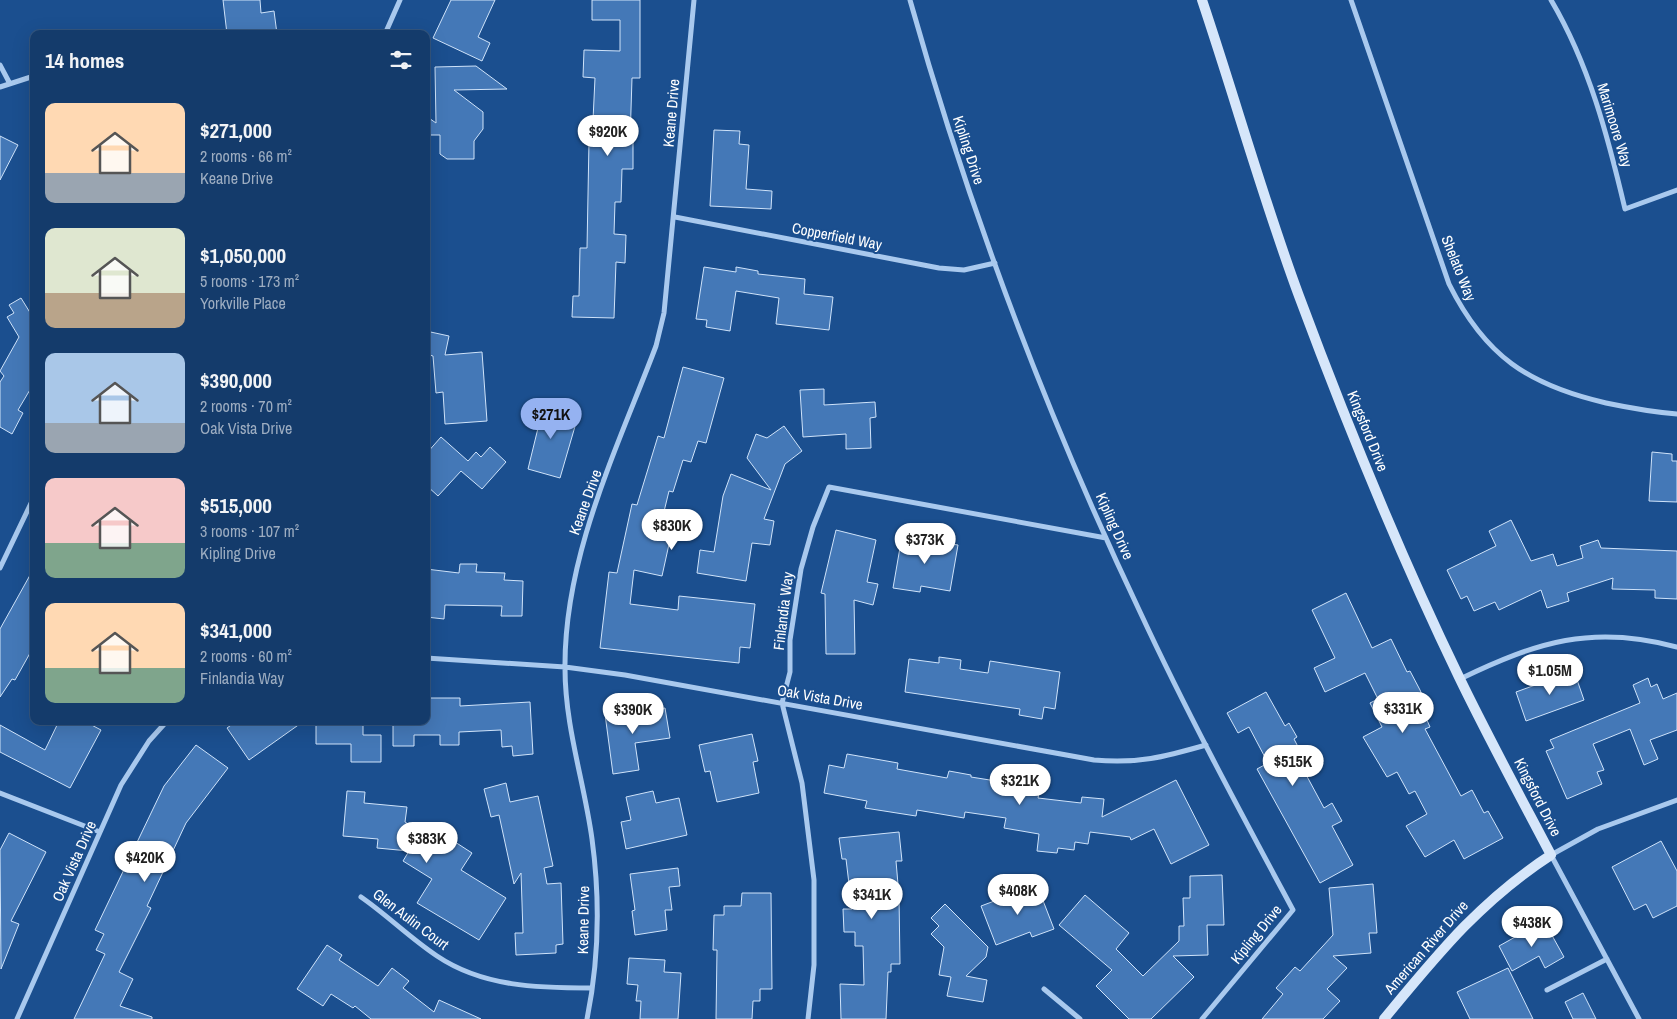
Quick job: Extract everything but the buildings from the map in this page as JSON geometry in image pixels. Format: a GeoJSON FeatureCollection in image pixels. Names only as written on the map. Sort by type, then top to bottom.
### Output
{"type":"FeatureCollection","features":[{"type":"Feature","properties":{"kind":"street"},"geometry":{"type":"LineString","coordinates":[[387,30],[400,0]]}},
{"type":"Feature","properties":{"kind":"street","name":"Keane Drive"},"geometry":{"type":"LineString","coordinates":[[587,1019],[597,933],[596,875],[591,837],[572,745],[565,667],[569,610],[581,551],[656,346],[664,313],[675,218],[694,0]]}},
{"type":"Feature","properties":{"kind":"street","name":"Kipling Drive"},"geometry":{"type":"LineString","coordinates":[[910,0],[959,159],[1031,360],[1106,538],[1140,613],[1206,745],[1293,910],[1202,1019]]}},
{"type":"Feature","properties":{"kind":"street","name":"Kingsford Drive"},"geometry":{"type":"LineString","coordinates":[[1202,0],[1249,150],[1298,294],[1382,506],[1460,679],[1551,855]]}},
{"type":"Feature","properties":{"kind":"street","name":"Shelato Way"},"geometry":{"type":"LineString","coordinates":[[1351,0],[1449,284],[1461,308],[1476,330],[1494,350],[1514,366],[1537,381],[1561,392],[1642,411],[1677,414]]}},
{"type":"Feature","properties":{"kind":"street","name":"Marimoore Way"},"geometry":{"type":"LineString","coordinates":[[1552,0],[1577,52],[1595,98],[1611,147],[1625,208],[1677,190]]}},
{"type":"Feature","properties":{"kind":"street"},"geometry":{"type":"LineString","coordinates":[[0,65],[9,82]]}},
{"type":"Feature","properties":{"kind":"street"},"geometry":{"type":"LineString","coordinates":[[0,87],[9,82],[30,77]]}},
{"type":"Feature","properties":{"kind":"street","name":"Copperfield Way"},"geometry":{"type":"LineString","coordinates":[[675,218],[939,268],[964,270],[995,263]]}},
{"type":"Feature","properties":{"kind":"street","name":"Finlandia Way"},"geometry":{"type":"LineString","coordinates":[[808,1019],[814,964],[814,880],[802,784],[782,703],[790,672],[791,632],[800,569],[813,527],[829,487],[1106,538]]}},
{"type":"Feature","properties":{"kind":"street"},"geometry":{"type":"LineString","coordinates":[[0,568],[30,505]]}},
{"type":"Feature","properties":{"kind":"street"},"geometry":{"type":"LineString","coordinates":[[1460,679],[1531,647],[1569,639],[1622,637],[1677,647]]}},
{"type":"Feature","properties":{"kind":"street","name":"Oak Vista Drive"},"geometry":{"type":"LineString","coordinates":[[430,658],[565,667],[625,675],[1094,760],[1136,762],[1164,757],[1206,745]]}},
{"type":"Feature","properties":{"kind":"street","name":"Oak Vista Drive"},"geometry":{"type":"LineString","coordinates":[[18,1019],[100,832],[133,763],[164,725]]}},
{"type":"Feature","properties":{"kind":"street"},"geometry":{"type":"LineString","coordinates":[[0,793],[100,832]]}},
{"type":"Feature","properties":{"kind":"street","name":"American River Drive"},"geometry":{"type":"LineString","coordinates":[[1384,1019],[1451,938],[1482,906],[1504,887],[1551,855],[1598,828],[1677,800]]}},
{"type":"Feature","properties":{"kind":"street"},"geometry":{"type":"LineString","coordinates":[[1551,855],[1639,1019]]}},
{"type":"Feature","properties":{"kind":"street","name":"Glen Aulin Court"},"geometry":{"type":"LineString","coordinates":[[361,897],[438,956],[480,976],[509,984],[540,988],[592,988]]}},
{"type":"Feature","properties":{"kind":"street"},"geometry":{"type":"LineString","coordinates":[[1547,990],[1607,959]]}},
{"type":"Feature","properties":{"kind":"street"},"geometry":{"type":"LineString","coordinates":[[1044,989],[1080,1019]]}}]}
